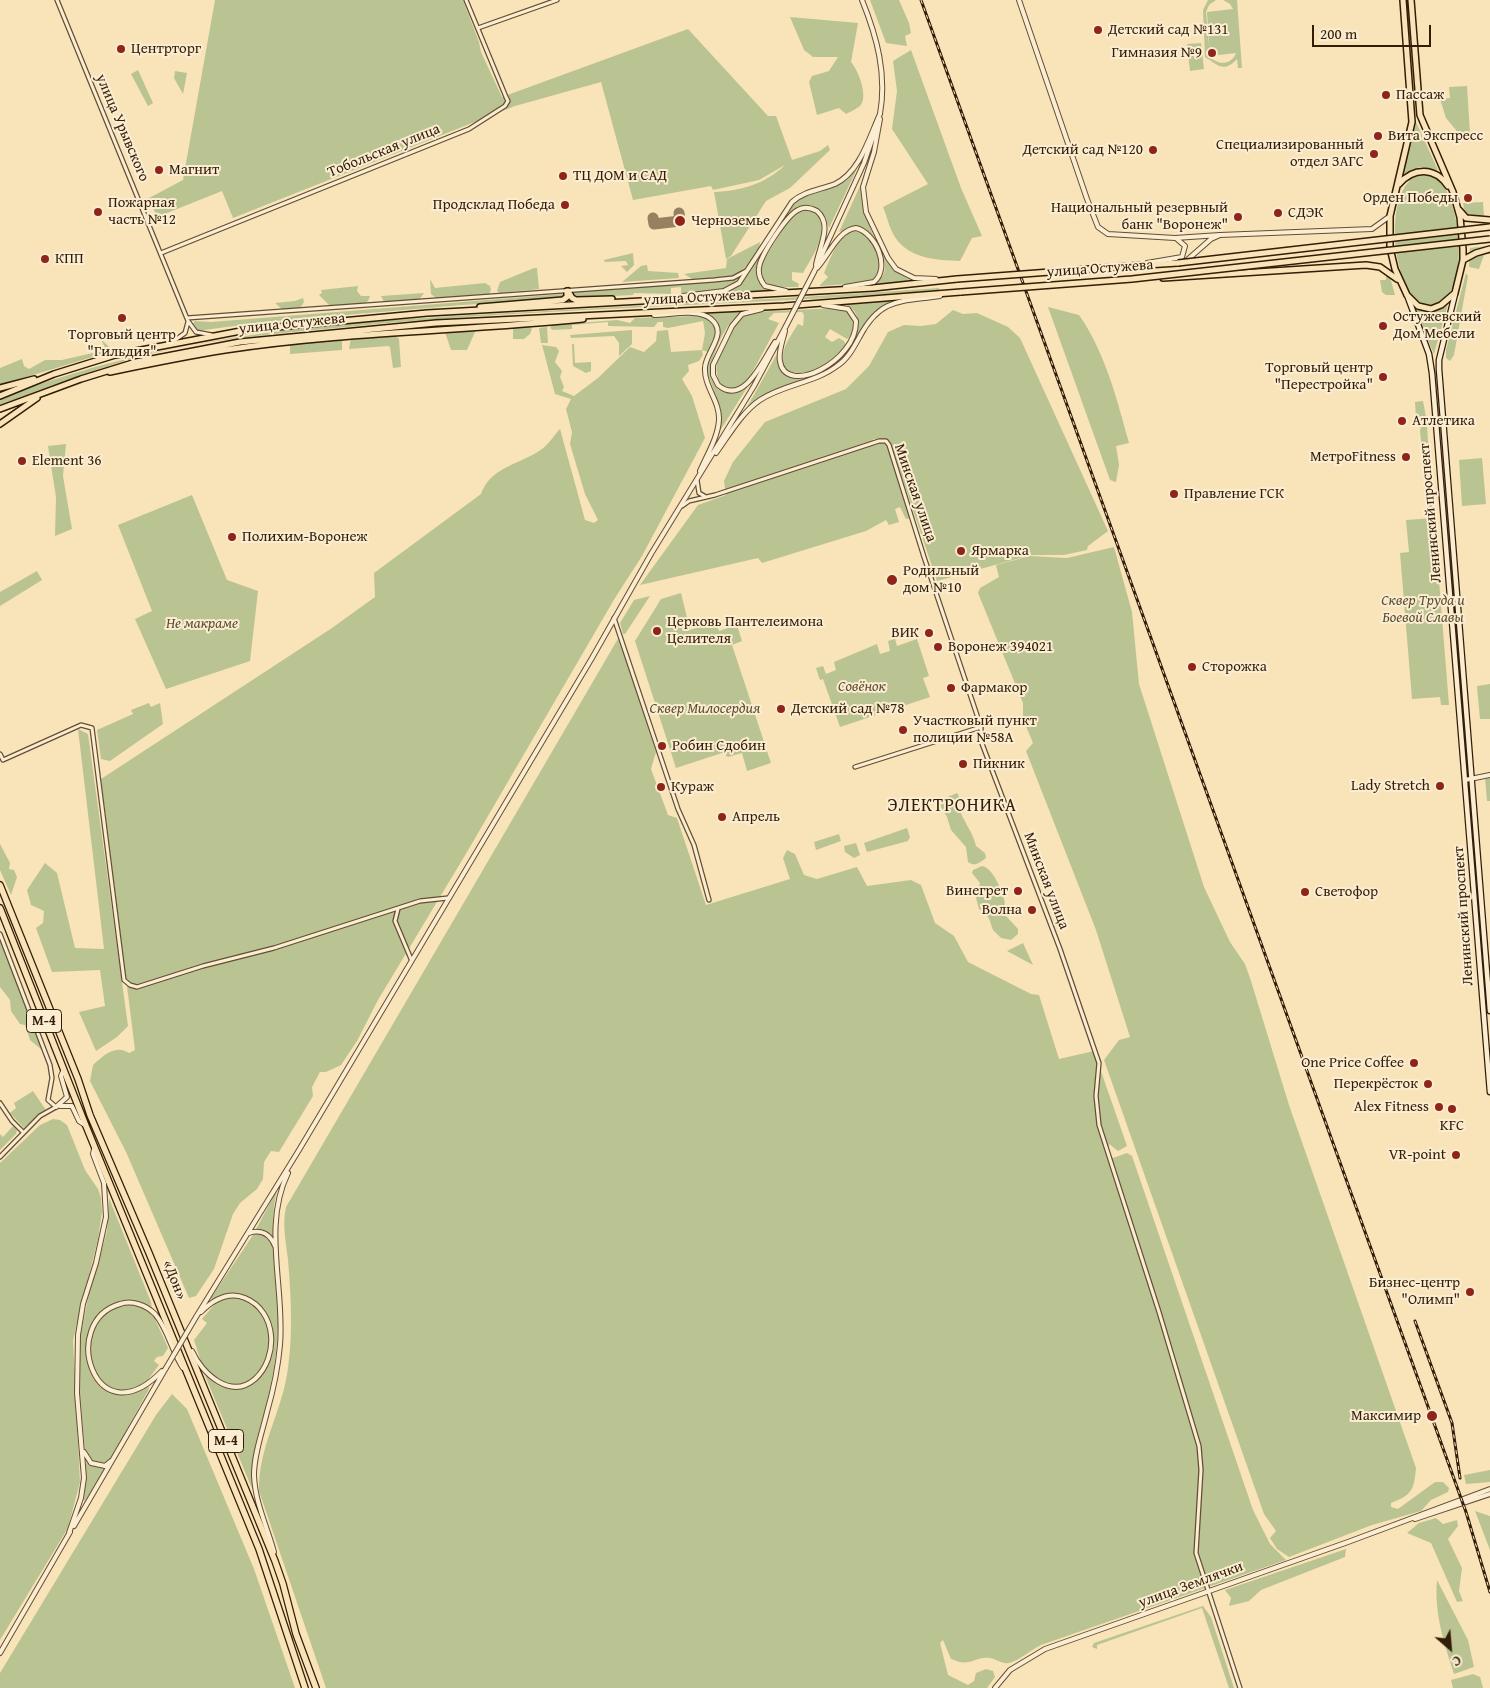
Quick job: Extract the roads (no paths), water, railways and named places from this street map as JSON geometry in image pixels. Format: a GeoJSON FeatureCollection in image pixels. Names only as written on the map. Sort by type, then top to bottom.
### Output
{"type":"FeatureCollection","features":[{"type":"Feature","properties":{"kind":"highway","name":"«Дон»"},"geometry":{"type":"LineString","coordinates":[[0,885],[78,1079],[90,1115],[177,1321],[274,1561],[283,1584],[296,1634],[316,1688]]}},
{"type":"Feature","properties":{"kind":"highway","name":"«Дон»"},"geometry":{"type":"LineString","coordinates":[[0,908],[86,1126],[259,1549],[305,1688]]}},
{"type":"Feature","properties":{"kind":"main road","name":"Ленинский проспект"},"geometry":{"type":"LineString","coordinates":[[1403,0],[1412,122],[1390,216],[1390,248],[1400,281],[1407,295],[1431,362],[1490,1092]]}},
{"type":"Feature","properties":{"kind":"main road","name":"Ленинский проспект"},"geometry":{"type":"LineString","coordinates":[[1411,0],[1420,115],[1458,207],[1463,260],[1439,360],[1490,1011]]}},
{"type":"Feature","properties":{"kind":"main road"},"geometry":{"type":"LineString","coordinates":[[1397,186],[1412,173],[1427,171],[1438,175],[1453,192]]}},
{"type":"Feature","properties":{"kind":"main road"},"geometry":{"type":"LineString","coordinates":[[1458,207],[1466,218],[1490,220]]}},
{"type":"Feature","properties":{"kind":"main road"},"geometry":{"type":"LineString","coordinates":[[1178,263],[1490,227]]}},
{"type":"Feature","properties":{"kind":"main road"},"geometry":{"type":"LineString","coordinates":[[1132,279],[1490,239]]}},
{"type":"Feature","properties":{"kind":"main road"},"geometry":{"type":"LineString","coordinates":[[1463,260],[1476,253],[1490,249]]}},
{"type":"Feature","properties":{"kind":"main road","name":"улица Остужева"},"geometry":{"type":"LineString","coordinates":[[0,396],[54,374],[115,355],[212,335],[427,313],[898,286],[957,279],[1178,263]]}},
{"type":"Feature","properties":{"kind":"main road","name":"улица Остужева"},"geometry":{"type":"LineString","coordinates":[[0,409],[81,379],[165,355],[240,342],[436,323],[784,306],[1132,279],[1213,276],[1366,264],[1384,268],[1400,281]]}},
{"type":"Feature","properties":{"kind":"main road"},"geometry":{"type":"LineString","coordinates":[[567,291],[576,300],[643,300]]}},
{"type":"Feature","properties":{"kind":"main road"},"geometry":{"type":"LineString","coordinates":[[427,313],[562,300],[567,297],[567,291]]}},
{"type":"Feature","properties":{"kind":"main road"},"geometry":{"type":"LineString","coordinates":[[1407,295],[1418,306],[1430,309],[1444,304],[1455,293]]}},
{"type":"Feature","properties":{"kind":"main road"},"geometry":{"type":"LineString","coordinates":[[0,388],[54,374]]}},
{"type":"Feature","properties":{"kind":"main road"},"geometry":{"type":"LineString","coordinates":[[0,424],[21,408],[51,390]]}},
{"type":"Feature","properties":{"kind":"street","name":"улица Урывского"},"geometry":{"type":"LineString","coordinates":[[56,0],[188,320]]}},
{"type":"Feature","properties":{"kind":"street","name":"Тобольская улица"},"geometry":{"type":"LineString","coordinates":[[161,253],[468,129],[486,120],[505,106],[508,101],[466,0]]}},
{"type":"Feature","properties":{"kind":"street"},"geometry":{"type":"LineString","coordinates":[[478,28],[558,0]]}},
{"type":"Feature","properties":{"kind":"street"},"geometry":{"type":"LineString","coordinates":[[862,0],[877,42],[883,94],[874,152],[863,186],[864,206],[874,232],[888,258],[901,273],[914,278],[957,279]]}},
{"type":"Feature","properties":{"kind":"street","name":"улица Остужева"},"geometry":{"type":"LineString","coordinates":[[1019,0],[1098,227],[1102,232],[1108,234],[1175,238],[1220,235]]}},
{"type":"Feature","properties":{"kind":"street"},"geometry":{"type":"LineString","coordinates":[[0,1653],[196,1317],[299,1150],[614,617],[754,386],[814,272],[835,227],[864,163],[880,114]]}},
{"type":"Feature","properties":{"kind":"street"},"geometry":{"type":"LineString","coordinates":[[643,300],[728,290],[744,277],[796,199],[837,183],[852,170],[880,114]]}},
{"type":"Feature","properties":{"kind":"street"},"geometry":{"type":"LineString","coordinates":[[792,292],[765,286],[759,277],[758,269],[762,258],[786,221],[796,211],[804,208],[819,212],[825,224],[814,272]]}},
{"type":"Feature","properties":{"kind":"street"},"geometry":{"type":"LineString","coordinates":[[1220,235],[1372,229],[1390,216]]}},
{"type":"Feature","properties":{"kind":"street"},"geometry":{"type":"LineString","coordinates":[[814,272],[830,255],[838,238],[851,229],[862,229],[867,233],[881,257],[882,271],[874,282],[822,290]]}},
{"type":"Feature","properties":{"kind":"street","name":"улица Остужева"},"geometry":{"type":"LineString","coordinates":[[1178,263],[1190,259],[1205,244],[1220,235]]}},
{"type":"Feature","properties":{"kind":"street"},"geometry":{"type":"LineString","coordinates":[[1130,266],[1178,259],[1184,254],[1185,246],[1175,238]]}},
{"type":"Feature","properties":{"kind":"street"},"geometry":{"type":"LineString","coordinates":[[188,320],[729,279],[746,271],[754,261]]}},
{"type":"Feature","properties":{"kind":"street"},"geometry":{"type":"LineString","coordinates":[[703,470],[744,415],[758,401],[776,391],[833,369],[843,362],[872,316],[880,308],[894,303],[961,292]]}},
{"type":"Feature","properties":{"kind":"street"},"geometry":{"type":"LineString","coordinates":[[786,326],[780,355],[780,361],[785,372],[790,375],[801,376],[836,361],[853,336],[856,326],[855,316],[844,307],[811,304]]}},
{"type":"Feature","properties":{"kind":"street"},"geometry":{"type":"LineString","coordinates":[[784,306],[749,311],[736,320],[713,365],[713,375],[718,385],[731,391],[743,388],[786,326]]}},
{"type":"Feature","properties":{"kind":"street"},"geometry":{"type":"LineString","coordinates":[[628,314],[698,314],[709,317],[717,327],[717,340],[706,360],[704,371],[717,404],[719,421],[697,480],[700,494],[707,497]]}},
{"type":"Feature","properties":{"kind":"street"},"geometry":{"type":"LineString","coordinates":[[188,320],[194,330],[212,335]]}},
{"type":"Feature","properties":{"kind":"street"},"geometry":{"type":"LineString","coordinates":[[171,343],[185,333],[188,320]]}},
{"type":"Feature","properties":{"kind":"street","name":"Минская улица"},"geometry":{"type":"LineString","coordinates":[[682,506],[689,501],[707,497],[880,441],[888,442],[981,727],[981,741],[1060,949],[1099,1063],[1096,1096],[1101,1133],[1160,1312],[1199,1446],[1201,1470],[1196,1553],[1240,1688]]}},
{"type":"Feature","properties":{"kind":"street"},"geometry":{"type":"LineString","coordinates":[[614,617],[678,809],[694,845],[709,900]]}},
{"type":"Feature","properties":{"kind":"street"},"geometry":{"type":"LineString","coordinates":[[0,754],[3,760],[81,725],[92,728],[124,980],[130,985],[137,987],[204,966],[274,948],[399,908],[431,899],[448,898]]}},
{"type":"Feature","properties":{"kind":"street"},"geometry":{"type":"LineString","coordinates":[[854,768],[981,727]]}},
{"type":"Feature","properties":{"kind":"street"},"geometry":{"type":"LineString","coordinates":[[1465,780],[1472,777],[1490,775]]}},
{"type":"Feature","properties":{"kind":"street"},"geometry":{"type":"LineString","coordinates":[[399,908],[395,921],[411,959]]}},
{"type":"Feature","properties":{"kind":"street"},"geometry":{"type":"LineString","coordinates":[[0,934],[50,1065],[52,1078],[48,1100],[56,1107]]}},
{"type":"Feature","properties":{"kind":"street"},"geometry":{"type":"LineString","coordinates":[[0,1157],[40,1116],[67,1098],[61,1076],[64,1070]]}},
{"type":"Feature","properties":{"kind":"street"},"geometry":{"type":"LineString","coordinates":[[0,1103],[12,1121],[23,1132]]}},
{"type":"Feature","properties":{"kind":"street"},"geometry":{"type":"LineString","coordinates":[[56,1107],[63,1105],[72,1106],[79,1121],[86,1126]]}},
{"type":"Feature","properties":{"kind":"street"},"geometry":{"type":"LineString","coordinates":[[69,1533],[82,1498],[83,1450],[77,1393],[78,1334],[83,1304],[96,1263],[106,1217],[104,1183],[93,1154],[95,1147]]}},
{"type":"Feature","properties":{"kind":"street"},"geometry":{"type":"LineString","coordinates":[[274,1561],[274,1551],[256,1500],[254,1460],[271,1399],[280,1347],[281,1306],[276,1250],[276,1218],[282,1188],[299,1150]]}},
{"type":"Feature","properties":{"kind":"street"},"geometry":{"type":"LineString","coordinates":[[248,1234],[259,1231],[266,1234],[272,1239],[276,1250]]}},
{"type":"Feature","properties":{"kind":"street"},"geometry":{"type":"LineString","coordinates":[[177,1321],[194,1355],[212,1378],[229,1386],[249,1383],[254,1379],[268,1360],[271,1343],[267,1319],[258,1306],[243,1297],[226,1296],[215,1301],[196,1317]]}},
{"type":"Feature","properties":{"kind":"street"},"geometry":{"type":"LineString","coordinates":[[166,1368],[144,1388],[135,1392],[119,1392],[104,1386],[94,1374],[89,1357],[89,1340],[98,1318],[108,1308],[124,1303],[136,1304],[149,1309],[162,1324],[186,1373]]}},
{"type":"Feature","properties":{"kind":"street"},"geometry":{"type":"LineString","coordinates":[[83,1450],[91,1462],[100,1466],[105,1466],[114,1457]]}},
{"type":"Feature","properties":{"kind":"street","name":"улица Землячки"},"geometry":{"type":"LineString","coordinates":[[1406,1522],[1434,1508],[1490,1489]]}},
{"type":"Feature","properties":{"kind":"street","name":"улица Землячки"},"geometry":{"type":"LineString","coordinates":[[995,1688],[1010,1670],[1045,1649],[1490,1494]]}},
{"type":"Feature","properties":{"kind":"railway"},"geometry":{"type":"LineString","coordinates":[[921,0],[1466,1512],[1490,1592]]}},
{"type":"Feature","properties":{"kind":"railway"},"geometry":{"type":"LineString","coordinates":[[1415,1321],[1452,1423],[1460,1478]]}},
{"type":"Feature","properties":{"kind":"place","name":"Детский сад №131"},"geometry":{"type":"Point","coordinates":[1098,30]}},
{"type":"Feature","properties":{"kind":"place","name":"Центрторг"},"geometry":{"type":"Point","coordinates":[121,49]}},
{"type":"Feature","properties":{"kind":"place","name":"Гимназия №9"},"geometry":{"type":"Point","coordinates":[1212,53]}},
{"type":"Feature","properties":{"kind":"place","name":"Пассаж"},"geometry":{"type":"Point","coordinates":[1386,95]}},
{"type":"Feature","properties":{"kind":"place","name":"Вита Экспресс"},"geometry":{"type":"Point","coordinates":[1378,136]}},
{"type":"Feature","properties":{"kind":"place","name":"Детский сад №120"},"geometry":{"type":"Point","coordinates":[1153,150]}},
{"type":"Feature","properties":{"kind":"place","name":"Специализированный отдел ЗАГС"},"geometry":{"type":"Point","coordinates":[1374,154]}},
{"type":"Feature","properties":{"kind":"place","name":"Магнит"},"geometry":{"type":"Point","coordinates":[159,170]}},
{"type":"Feature","properties":{"kind":"place","name":"ТЦ ДОМ и САД"},"geometry":{"type":"Point","coordinates":[563,176]}},
{"type":"Feature","properties":{"kind":"place","name":"Орден Победы"},"geometry":{"type":"Point","coordinates":[1468,198]}},
{"type":"Feature","properties":{"kind":"place","name":"Продсклад Победа"},"geometry":{"type":"Point","coordinates":[565,205]}},
{"type":"Feature","properties":{"kind":"place","name":"Пожарная часть №12"},"geometry":{"type":"Point","coordinates":[98,212]}},
{"type":"Feature","properties":{"kind":"place","name":"СДЭК"},"geometry":{"type":"Point","coordinates":[1278,213]}},
{"type":"Feature","properties":{"kind":"place","name":"Национальный резервный банк \"Воронеж\""},"geometry":{"type":"Point","coordinates":[1238,217]}},
{"type":"Feature","properties":{"kind":"place","name":"Черноземье"},"geometry":{"type":"Point","coordinates":[680,221]}},
{"type":"Feature","properties":{"kind":"place","name":"КПП"},"geometry":{"type":"Point","coordinates":[45,259]}},
{"type":"Feature","properties":{"kind":"place","name":"Торговый центр \"Гильдия\""},"geometry":{"type":"Point","coordinates":[122,318]}},
{"type":"Feature","properties":{"kind":"place","name":"Остужевский Дом Мебели"},"geometry":{"type":"Point","coordinates":[1383,326]}},
{"type":"Feature","properties":{"kind":"place","name":"Торговый центр \"Перестройка\""},"geometry":{"type":"Point","coordinates":[1383,377]}},
{"type":"Feature","properties":{"kind":"place","name":"Атлетика"},"geometry":{"type":"Point","coordinates":[1402,421]}},
{"type":"Feature","properties":{"kind":"place","name":"МетроFitness"},"geometry":{"type":"Point","coordinates":[1406,457]}},
{"type":"Feature","properties":{"kind":"place","name":"Element 36"},"geometry":{"type":"Point","coordinates":[22,461]}},
{"type":"Feature","properties":{"kind":"place","name":"Правление ГСК"},"geometry":{"type":"Point","coordinates":[1174,494]}},
{"type":"Feature","properties":{"kind":"place","name":"Полихим-Воронеж"},"geometry":{"type":"Point","coordinates":[232,537]}},
{"type":"Feature","properties":{"kind":"place","name":"Ярмарка"},"geometry":{"type":"Point","coordinates":[961,551]}},
{"type":"Feature","properties":{"kind":"place","name":"Родильный дом №10"},"geometry":{"type":"Point","coordinates":[892,580]}},
{"type":"Feature","properties":{"kind":"place","name":"Церковь Пантелеимона Целителя"},"geometry":{"type":"Point","coordinates":[657,631]}},
{"type":"Feature","properties":{"kind":"place","name":"ВИК"},"geometry":{"type":"Point","coordinates":[929,633]}},
{"type":"Feature","properties":{"kind":"place","name":"Воронеж 394021"},"geometry":{"type":"Point","coordinates":[938,647]}},
{"type":"Feature","properties":{"kind":"place","name":"Сторожка"},"geometry":{"type":"Point","coordinates":[1192,667]}},
{"type":"Feature","properties":{"kind":"place","name":"Фармакор"},"geometry":{"type":"Point","coordinates":[951,688]}},
{"type":"Feature","properties":{"kind":"place","name":"Детский сад №78"},"geometry":{"type":"Point","coordinates":[781,709]}},
{"type":"Feature","properties":{"kind":"place","name":"Участковый пункт полиции №58А"},"geometry":{"type":"Point","coordinates":[903,730]}},
{"type":"Feature","properties":{"kind":"place","name":"Робин Сдобин"},"geometry":{"type":"Point","coordinates":[662,746]}},
{"type":"Feature","properties":{"kind":"place","name":"Пикник"},"geometry":{"type":"Point","coordinates":[963,764]}},
{"type":"Feature","properties":{"kind":"place","name":"Lady Stretch"},"geometry":{"type":"Point","coordinates":[1440,786]}},
{"type":"Feature","properties":{"kind":"place","name":"Кураж"},"geometry":{"type":"Point","coordinates":[661,787]}},
{"type":"Feature","properties":{"kind":"place","name":"Апрель"},"geometry":{"type":"Point","coordinates":[722,817]}},
{"type":"Feature","properties":{"kind":"place","name":"Винегрет"},"geometry":{"type":"Point","coordinates":[1018,891]}},
{"type":"Feature","properties":{"kind":"place","name":"Светофор"},"geometry":{"type":"Point","coordinates":[1305,892]}},
{"type":"Feature","properties":{"kind":"place","name":"Волна"},"geometry":{"type":"Point","coordinates":[1032,910]}},
{"type":"Feature","properties":{"kind":"place","name":"One Price Coffee"},"geometry":{"type":"Point","coordinates":[1414,1063]}},
{"type":"Feature","properties":{"kind":"place","name":"Перекрёсток"},"geometry":{"type":"Point","coordinates":[1428,1084]}},
{"type":"Feature","properties":{"kind":"place","name":"Alex Fitness"},"geometry":{"type":"Point","coordinates":[1439,1107]}},
{"type":"Feature","properties":{"kind":"place","name":"KFC"},"geometry":{"type":"Point","coordinates":[1452,1109]}},
{"type":"Feature","properties":{"kind":"place","name":"VR-point"},"geometry":{"type":"Point","coordinates":[1456,1155]}},
{"type":"Feature","properties":{"kind":"place","name":"Бизнес-центр \"Олимп\""},"geometry":{"type":"Point","coordinates":[1470,1292]}},
{"type":"Feature","properties":{"kind":"place","name":"Максимир"},"geometry":{"type":"Point","coordinates":[1432,1416]}},
{"type":"Feature","properties":{"kind":"district","name":"ЭЛЕКТРОНИКА"},"geometry":{"type":"Point","coordinates":[952,806]}},
{"type":"Feature","properties":{"kind":"park label","name":"Сквер Труда и Боевой Славы"},"geometry":{"type":"Point","coordinates":[1423,610]}},
{"type":"Feature","properties":{"kind":"park label","name":"Не макраме"},"geometry":{"type":"Point","coordinates":[202,624]}},
{"type":"Feature","properties":{"kind":"park label","name":"Совёнок"},"geometry":{"type":"Point","coordinates":[862,687]}},
{"type":"Feature","properties":{"kind":"park label","name":"Сквер Милосердия"},"geometry":{"type":"Point","coordinates":[705,709]}}]}
